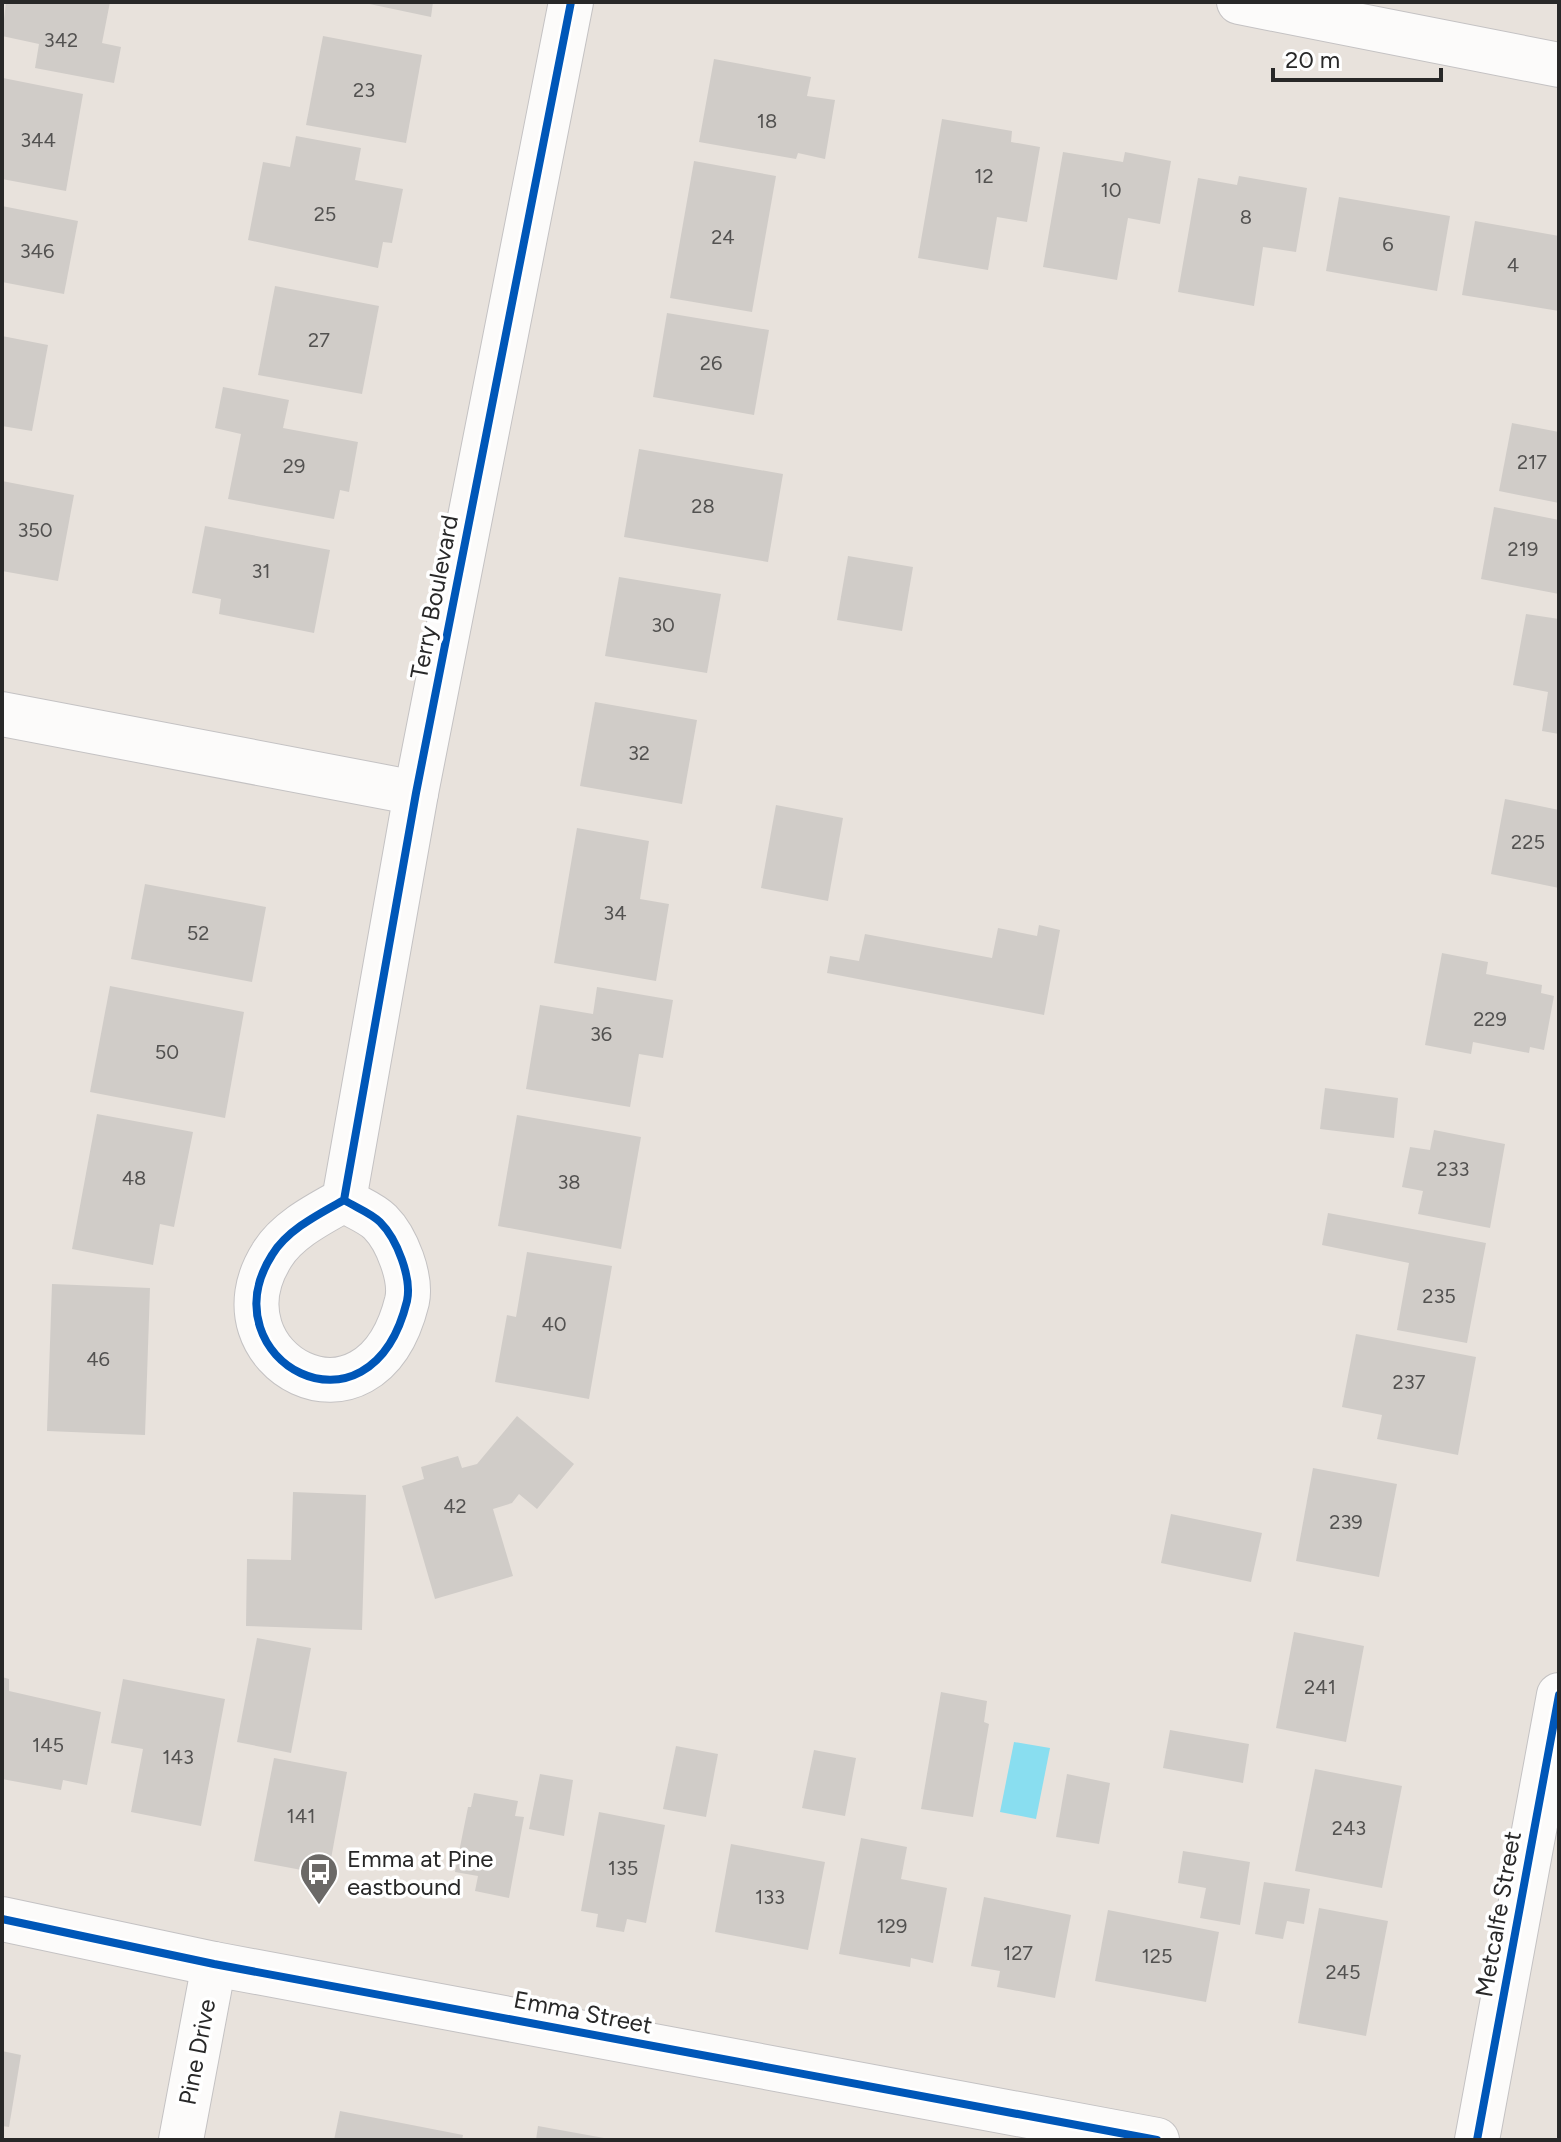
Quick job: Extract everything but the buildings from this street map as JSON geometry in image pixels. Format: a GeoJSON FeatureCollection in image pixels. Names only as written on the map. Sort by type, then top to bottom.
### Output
{"type":"FeatureCollection","features":[{"type":"Feature","properties":{"kind":"street","name":"Terry Boulevard"},"geometry":{"type":"LineString","coordinates":[[344,1200],[416,793],[571,2]]}},
{"type":"Feature","properties":{"kind":"street"},"geometry":{"type":"LineString","coordinates":[[1239,2],[1559,65]]}},
{"type":"Feature","properties":{"kind":"street"},"geometry":{"type":"LineString","coordinates":[[2,714],[416,793]]}},
{"type":"Feature","properties":{"kind":"street","name":"Metcalfe Street"},"geometry":{"type":"LineString","coordinates":[[1477,2140],[1559,1695]]}},
{"type":"Feature","properties":{"kind":"street","name":"Emma Street"},"geometry":{"type":"LineString","coordinates":[[2,1919],[214,1964],[1157,2140]]}},
{"type":"Feature","properties":{"kind":"street","name":"Pine Drive"},"geometry":{"type":"LineString","coordinates":[[181,2140],[214,1964]]}},
{"type":"Feature","properties":{"kind":"water"},"geometry":{"type":"Polygon","coordinates":[[[1014,1742],[1050,1748],[1036,1819],[1000,1812],[1014,1742]]]}},
{"type":"Feature","properties":{"kind":"cycle path"},"geometry":{"type":"LineString","coordinates":[[344,1200],[372,1216],[386,1229],[402,1259],[408,1292],[388,1346],[361,1372],[331,1380],[301,1373],[276,1355],[260,1327],[257,1293],[278,1246],[304,1223],[344,1200],[416,793],[571,2]]}},
{"type":"Feature","properties":{"kind":"cycle path"},"geometry":{"type":"LineString","coordinates":[[1477,2140],[1559,1695]]}},
{"type":"Feature","properties":{"kind":"cycle path"},"geometry":{"type":"LineString","coordinates":[[2,1919],[214,1964],[1157,2140]]}},
{"type":"Feature","properties":{"kind":"place","name":"Emma at Pine eastbound"},"geometry":{"type":"Point","coordinates":[319,1906]}}]}
